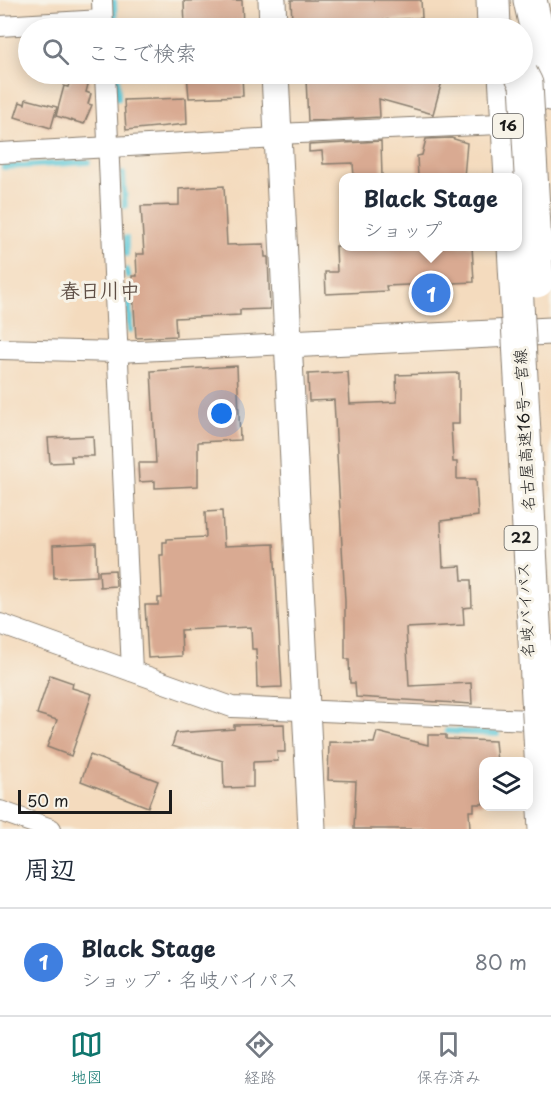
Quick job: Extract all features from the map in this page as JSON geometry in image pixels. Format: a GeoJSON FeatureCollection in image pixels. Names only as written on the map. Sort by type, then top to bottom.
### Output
{"type":"FeatureCollection","features":[{"type":"Feature","properties":{"kind":"highway"},"geometry":{"type":"LineString","coordinates":[[493,0],[494,18]]}},
{"type":"Feature","properties":{"kind":"highway"},"geometry":{"type":"LineString","coordinates":[[502,0],[503,18]]}},
{"type":"Feature","properties":{"kind":"highway"},"geometry":{"type":"LineString","coordinates":[[530,0],[551,94]]}},
{"type":"Feature","properties":{"kind":"highway"},"geometry":{"type":"LineString","coordinates":[[550,0],[551,16]]}},
{"type":"Feature","properties":{"kind":"highway"},"geometry":{"type":"LineString","coordinates":[[497,84],[502,173]]}},
{"type":"Feature","properties":{"kind":"highway","name":"16"},"geometry":{"type":"LineString","coordinates":[[506,84],[511,173]]}},
{"type":"Feature","properties":{"kind":"highway"},"geometry":{"type":"LineString","coordinates":[[526,84],[551,549]]}},
{"type":"Feature","properties":{"kind":"highway","name":"名岐バイパス"},"geometry":{"type":"LineString","coordinates":[[505,251],[536,829]]}},
{"type":"Feature","properties":{"kind":"highway","name":"名古屋高速16号一宮線"},"geometry":{"type":"LineString","coordinates":[[514,251],[545,829]]}},
{"type":"Feature","properties":{"kind":"street"},"geometry":{"type":"LineString","coordinates":[[102,0],[103,18]]}},
{"type":"Feature","properties":{"kind":"street"},"geometry":{"type":"LineString","coordinates":[[272,0],[273,18]]}},
{"type":"Feature","properties":{"kind":"street"},"geometry":{"type":"LineString","coordinates":[[0,26],[18,26]]}},
{"type":"Feature","properties":{"kind":"street"},"geometry":{"type":"LineString","coordinates":[[105,84],[132,671]]}},
{"type":"Feature","properties":{"kind":"street"},"geometry":{"type":"LineString","coordinates":[[275,84],[312,829]]}},
{"type":"Feature","properties":{"kind":"street"},"geometry":{"type":"LineString","coordinates":[[0,153],[499,124]]}},
{"type":"Feature","properties":{"kind":"street"},"geometry":{"type":"LineString","coordinates":[[0,350],[117,352],[551,331]]}},
{"type":"Feature","properties":{"kind":"street"},"geometry":{"type":"LineString","coordinates":[[0,624],[232,707],[531,720]]}},
{"type":"Feature","properties":{"kind":"street"},"geometry":{"type":"LineString","coordinates":[[0,811],[51,829]]}},
{"type":"Feature","properties":{"kind":"building"},"geometry":{"type":"Polygon","coordinates":[[[242,0],[243,18],[185,18],[184,1],[242,0]]]}},
{"type":"Feature","properties":{"kind":"building"},"geometry":{"type":"Polygon","coordinates":[[[291,0],[421,0],[422,18],[292,18],[291,0]]]}},
{"type":"Feature","properties":{"kind":"building"},"geometry":{"type":"Polygon","coordinates":[[[69,84],[88,84],[86,92],[91,94],[88,104],[92,105],[84,124],[56,116],[64,86],[68,87],[69,84]]]}},
{"type":"Feature","properties":{"kind":"building"},"geometry":{"type":"Polygon","coordinates":[[[188,84],[242,84],[243,96],[189,98],[188,84]]]}},
{"type":"Feature","properties":{"kind":"building"},"geometry":{"type":"Polygon","coordinates":[[[306,84],[441,84],[433,114],[379,99],[380,117],[308,121],[306,84]]]}},
{"type":"Feature","properties":{"kind":"building"},"geometry":{"type":"Polygon","coordinates":[[[186,98],[187,124],[126,130],[124,100],[186,98]]]}},
{"type":"Feature","properties":{"kind":"building"},"geometry":{"type":"Polygon","coordinates":[[[26,99],[57,107],[51,128],[15,117],[20,102],[25,104],[26,99]]]}},
{"type":"Feature","properties":{"kind":"building"},"geometry":{"type":"Polygon","coordinates":[[[451,138],[467,143],[464,173],[418,173],[417,156],[422,155],[426,139],[451,138]]]}},
{"type":"Feature","properties":{"kind":"building"},"geometry":{"type":"Polygon","coordinates":[[[381,141],[382,173],[354,173],[353,163],[323,164],[322,151],[309,152],[309,145],[381,141]]]}},
{"type":"Feature","properties":{"kind":"building"},"geometry":{"type":"Polygon","coordinates":[[[224,186],[227,245],[264,244],[265,257],[268,257],[270,309],[240,310],[240,315],[175,318],[176,336],[136,338],[132,276],[137,276],[136,254],[144,254],[141,206],[179,205],[179,189],[224,186]]]}},
{"type":"Feature","properties":{"kind":"building"},"geometry":{"type":"Polygon","coordinates":[[[336,246],[339,246],[339,251],[472,251],[474,282],[386,286],[387,291],[326,294],[325,272],[337,272],[336,246]]]}},
{"type":"Feature","properties":{"kind":"building"},"geometry":{"type":"Polygon","coordinates":[[[237,366],[240,440],[198,442],[198,486],[155,488],[155,481],[139,482],[138,463],[156,463],[151,371],[237,366]]]}},
{"type":"Feature","properties":{"kind":"building"},"geometry":{"type":"Polygon","coordinates":[[[348,372],[350,404],[397,402],[396,375],[459,373],[459,424],[451,424],[453,462],[457,462],[457,479],[476,479],[478,516],[441,521],[443,567],[461,566],[462,580],[471,580],[472,607],[463,608],[464,625],[406,628],[409,686],[471,683],[472,704],[356,697],[355,683],[350,683],[349,659],[345,659],[345,601],[334,400],[309,401],[308,374],[348,372]]]}},
{"type":"Feature","properties":{"kind":"building"},"geometry":{"type":"Polygon","coordinates":[[[93,436],[94,456],[71,456],[72,462],[50,463],[48,438],[93,436]]]}},
{"type":"Feature","properties":{"kind":"building"},"geometry":{"type":"Polygon","coordinates":[[[222,511],[224,546],[274,544],[282,687],[257,688],[256,649],[252,649],[251,627],[181,630],[182,656],[148,658],[145,605],[158,605],[158,598],[162,598],[160,555],[163,555],[163,542],[167,542],[167,539],[206,537],[205,512],[222,511]]]}},
{"type":"Feature","properties":{"kind":"building"},"geometry":{"type":"Polygon","coordinates":[[[96,543],[97,576],[54,578],[53,545],[96,543]]]}},
{"type":"Feature","properties":{"kind":"building"},"geometry":{"type":"Polygon","coordinates":[[[115,570],[116,586],[100,587],[99,571],[115,570]]]}},
{"type":"Feature","properties":{"kind":"building"},"geometry":{"type":"Polygon","coordinates":[[[50,675],[73,683],[72,688],[92,694],[71,756],[47,747],[57,720],[37,714],[50,675]]]}},
{"type":"Feature","properties":{"kind":"building"},"geometry":{"type":"Polygon","coordinates":[[[284,724],[285,752],[277,752],[278,761],[253,762],[253,787],[224,788],[223,761],[172,746],[176,733],[234,729],[234,725],[284,724]]]}},
{"type":"Feature","properties":{"kind":"building"},"geometry":{"type":"Polygon","coordinates":[[[377,732],[428,745],[428,735],[446,735],[446,739],[495,741],[497,757],[479,757],[479,804],[474,804],[474,811],[469,811],[470,829],[354,829],[356,781],[328,780],[329,742],[374,743],[377,732]]]}},
{"type":"Feature","properties":{"kind":"building"},"geometry":{"type":"Polygon","coordinates":[[[90,755],[158,781],[148,807],[81,781],[90,755]]]}},
{"type":"Feature","properties":{"kind":"waterway"},"geometry":{"type":"LineString","coordinates":[[114,2],[115,18]]}},
{"type":"Feature","properties":{"kind":"waterway"},"geometry":{"type":"LineString","coordinates":[[117,84],[118,98]]}},
{"type":"Feature","properties":{"kind":"waterway"},"geometry":{"type":"LineString","coordinates":[[4,167],[88,162]]}},
{"type":"Feature","properties":{"kind":"waterway"},"geometry":{"type":"LineString","coordinates":[[123,174],[125,206]]}},
{"type":"Feature","properties":{"kind":"waterway"},"geometry":{"type":"LineString","coordinates":[[126,238],[126,254]]}},
{"type":"Feature","properties":{"kind":"waterway"},"geometry":{"type":"LineString","coordinates":[[127,270],[128,276]]}},
{"type":"Feature","properties":{"kind":"waterway"},"geometry":{"type":"LineString","coordinates":[[129,301],[130,330]]}},
{"type":"Feature","properties":{"kind":"waterway"},"geometry":{"type":"LineString","coordinates":[[447,731],[497,734]]}},
{"type":"Feature","properties":{"kind":"place","name":"Black Stage"},"geometry":{"type":"Point","coordinates":[431,293]}},
{"type":"Feature","properties":{"kind":"district","name":"春日川中"},"geometry":{"type":"Point","coordinates":[100,291]}}]}
